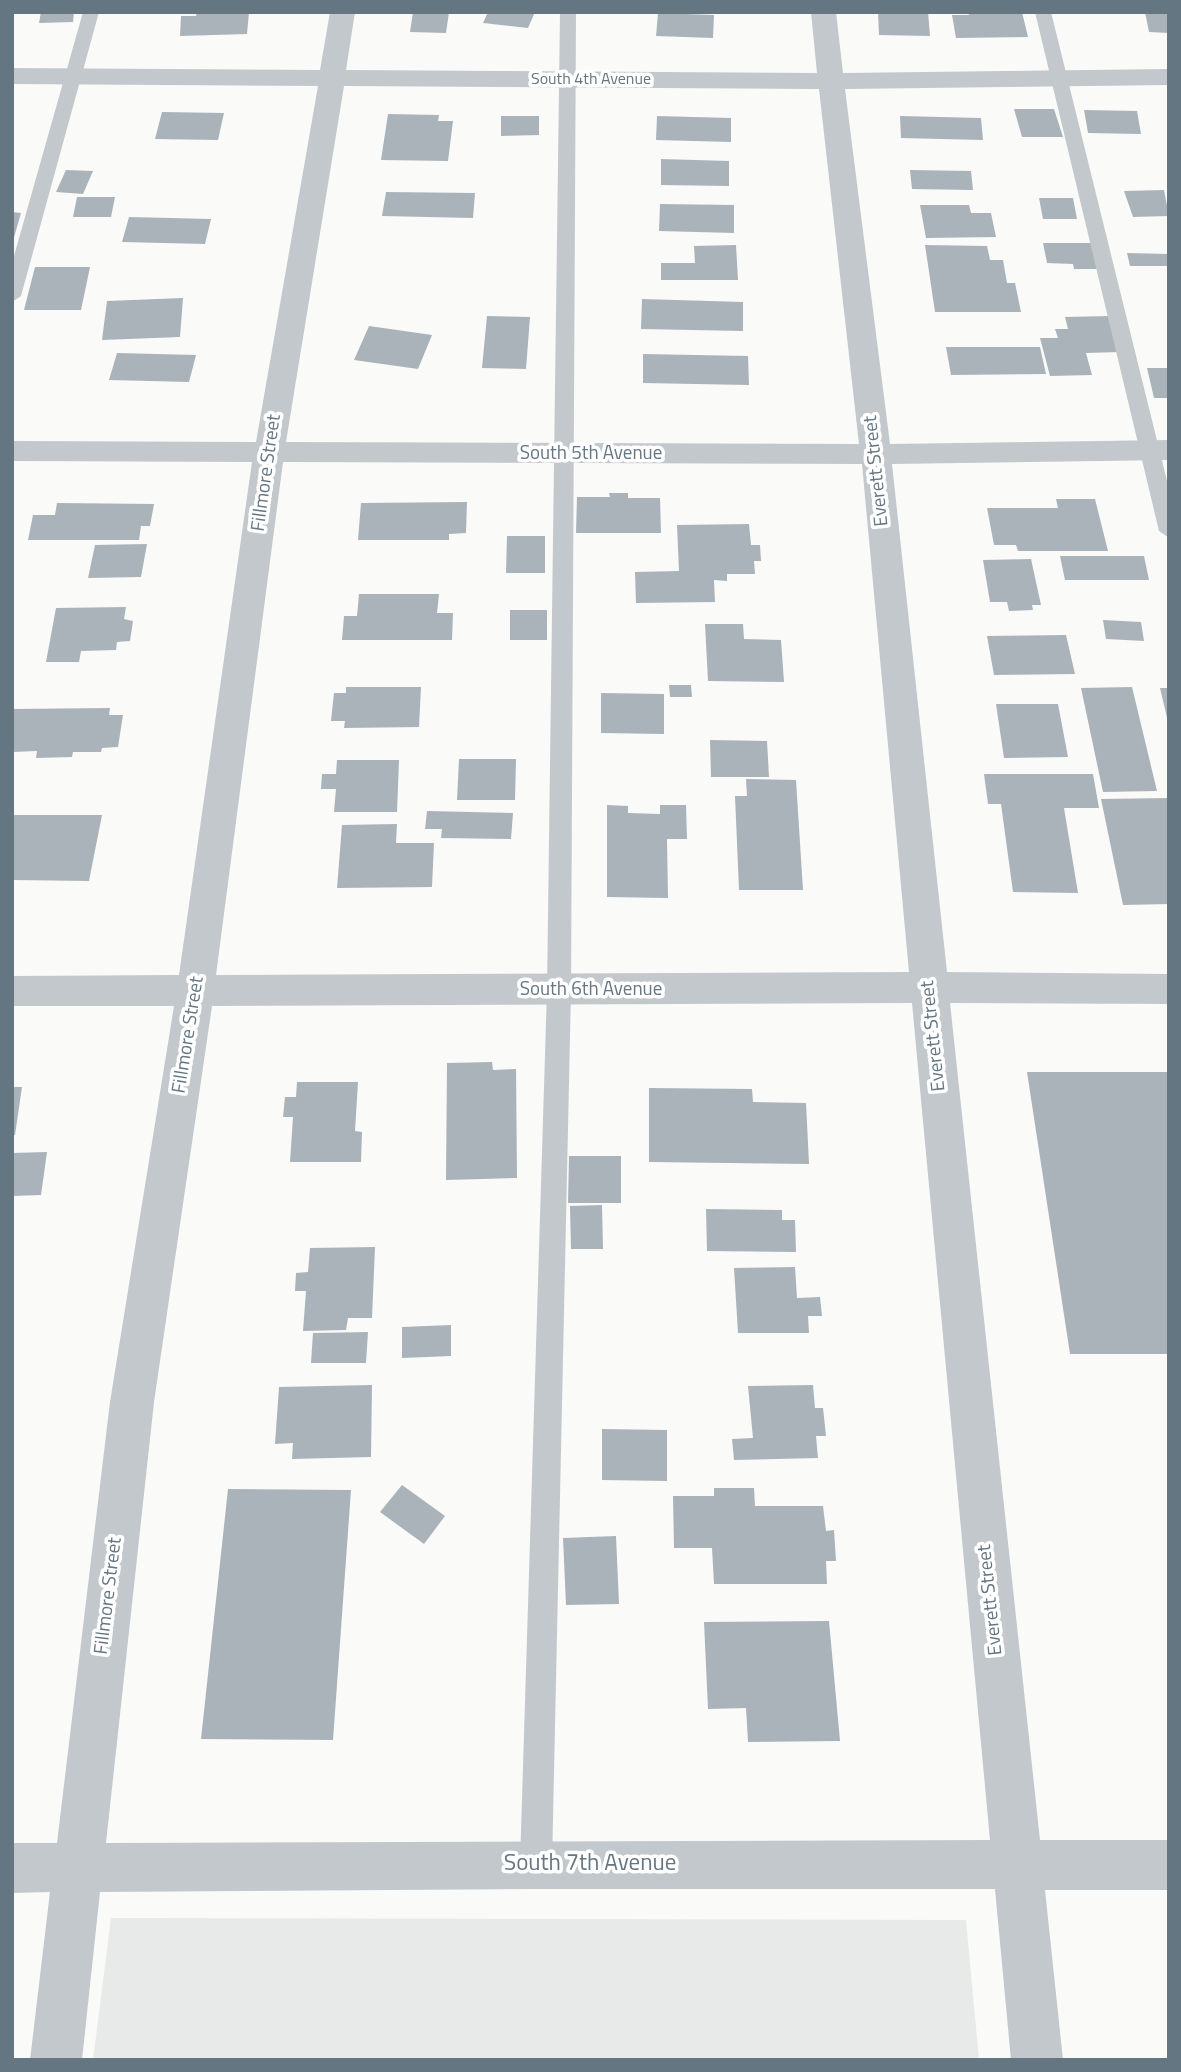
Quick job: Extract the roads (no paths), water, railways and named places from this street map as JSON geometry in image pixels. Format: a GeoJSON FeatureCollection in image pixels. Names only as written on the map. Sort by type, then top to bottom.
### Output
{"type":"FeatureCollection","features":[{"type":"Feature","properties":{"kind":"street","name":"Fillmore Street"},"geometry":{"type":"LineString","coordinates":[[56,2060],[132,1402],[195,993],[269,453],[343,12]]}},
{"type":"Feature","properties":{"kind":"street","name":"Everett Street"},"geometry":{"type":"LineString","coordinates":[[822,12],[876,454],[1037,2060]]}},
{"type":"Feature","properties":{"kind":"street","name":"South 4th Avenue"},"geometry":{"type":"LineString","coordinates":[[12,76],[568,80],[1169,77]]}},
{"type":"Feature","properties":{"kind":"street","name":"South 5th Avenue"},"geometry":{"type":"LineString","coordinates":[[12,451],[876,454],[1159,450]]}},
{"type":"Feature","properties":{"kind":"street","name":"South 6th Avenue"},"geometry":{"type":"LineString","coordinates":[[12,991],[195,993],[929,987],[1169,989]]}},
{"type":"Feature","properties":{"kind":"street","name":"South 7th Avenue"},"geometry":{"type":"LineString","coordinates":[[12,1868],[536,1864],[1169,1866]]}},
{"type":"Feature","properties":{"kind":"lane"},"geometry":{"type":"LineString","coordinates":[[12,296],[91,12]]}},
{"type":"Feature","properties":{"kind":"lane"},"geometry":{"type":"LineString","coordinates":[[536,1864],[559,990],[568,12]]}},
{"type":"Feature","properties":{"kind":"lane"},"geometry":{"type":"LineString","coordinates":[[1043,12],[1057,78],[1159,450],[1169,531]]}}]}
